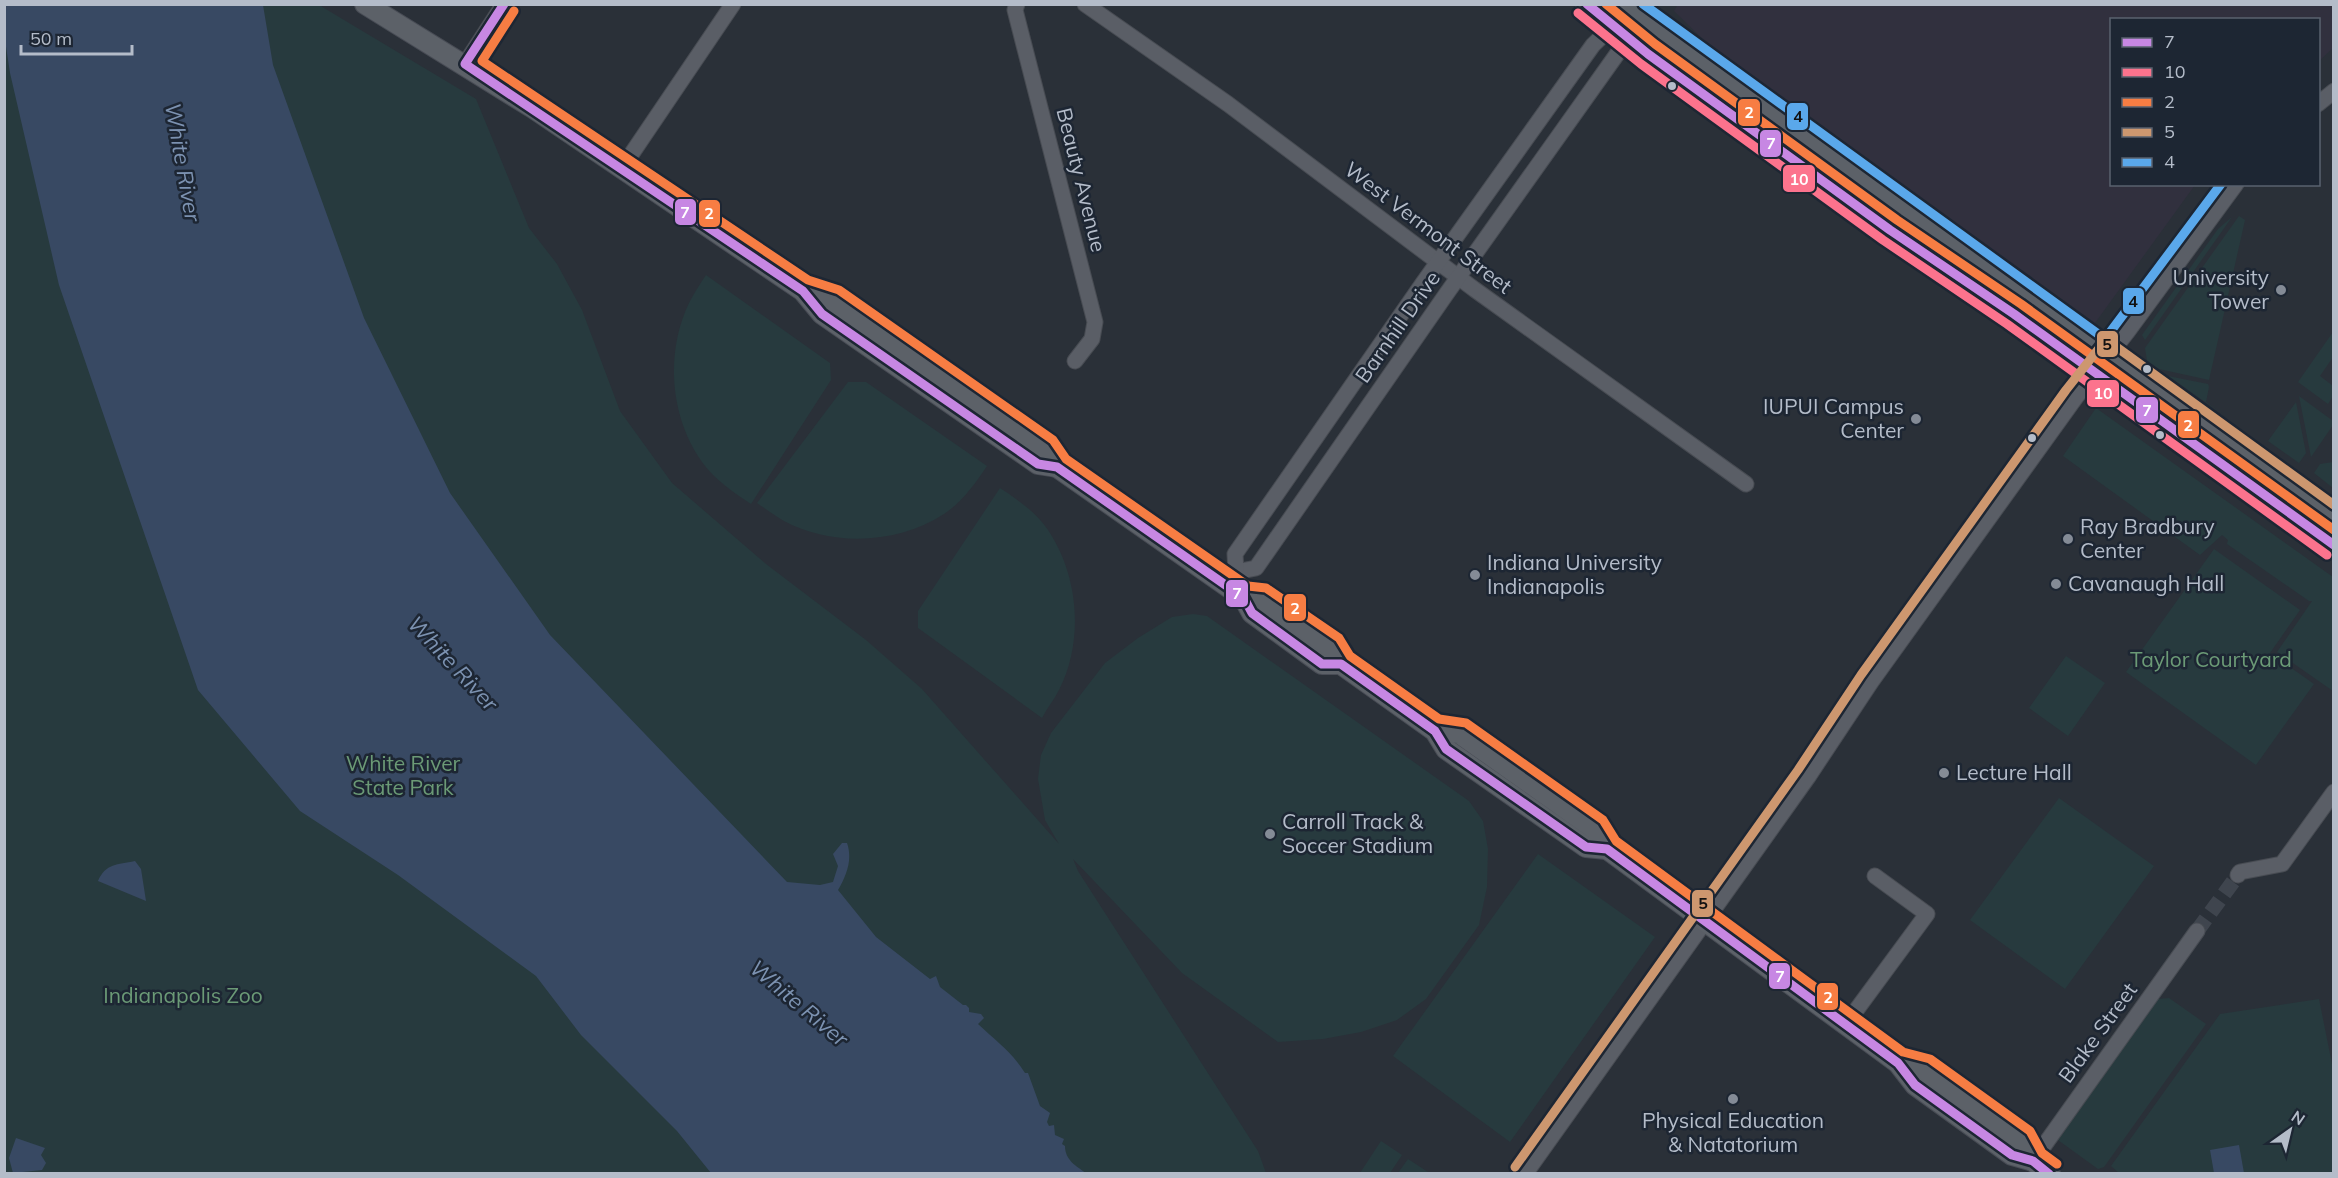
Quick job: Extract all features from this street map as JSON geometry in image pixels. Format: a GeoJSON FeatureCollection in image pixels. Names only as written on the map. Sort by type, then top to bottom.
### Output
{"type":"FeatureCollection","features":[{"type":"Feature","properties":{"kind":"main road"},"geometry":{"type":"LineString","coordinates":[[365,4],[465,64],[803,291],[822,314],[1038,464],[1057,467],[1232,579],[1252,613],[1322,664],[1341,664],[1435,730],[1446,749],[1586,847],[1607,849],[1898,1063],[1914,1085],[2013,1155],[2033,1161],[2050,1173]]}},
{"type":"Feature","properties":{"kind":"main road"},"geometry":{"type":"LineString","coordinates":[[1586,4],[1890,230],[2014,314],[2334,545]]}},
{"type":"Feature","properties":{"kind":"main road"},"geometry":{"type":"LineString","coordinates":[[1637,9],[2334,520]]}},
{"type":"Feature","properties":{"kind":"street"},"geometry":{"type":"LineString","coordinates":[[465,64],[504,4]]}},
{"type":"Feature","properties":{"kind":"street"},"geometry":{"type":"LineString","coordinates":[[622,168],[733,4]]}},
{"type":"Feature","properties":{"kind":"street","name":"Beauty Avenue"},"geometry":{"type":"LineString","coordinates":[[1017,4],[1015,10],[1095,322],[1092,339],[1075,361]]}},
{"type":"Feature","properties":{"kind":"street","name":"West Vermont Street"},"geometry":{"type":"LineString","coordinates":[[1085,4],[1228,104],[1458,277],[1746,484]]}},
{"type":"Feature","properties":{"kind":"street","name":"Barnhill Drive"},"geometry":{"type":"LineString","coordinates":[[1232,579],[1256,568],[1458,277],[1637,9]]}},
{"type":"Feature","properties":{"kind":"street","name":"Barnhill Drive"},"geometry":{"type":"LineString","coordinates":[[1232,579],[1235,554],[1438,261],[1593,45],[1621,32]]}},
{"type":"Feature","properties":{"kind":"street"},"geometry":{"type":"LineString","coordinates":[[2320,103],[2334,91]]}},
{"type":"Feature","properties":{"kind":"street"},"geometry":{"type":"LineString","coordinates":[[1526,1173],[1808,777],[1871,682],[2095,373],[2235,186]]}},
{"type":"Feature","properties":{"kind":"street"},"geometry":{"type":"LineString","coordinates":[[2238,875],[2240,872],[2282,864],[2334,792]]}},
{"type":"Feature","properties":{"kind":"street"},"geometry":{"type":"LineString","coordinates":[[1846,1024],[1927,914],[1875,876]]}},
{"type":"Feature","properties":{"kind":"street","name":"Blake Street"},"geometry":{"type":"LineString","coordinates":[[2033,1161],[2197,931]]}},
{"type":"Feature","properties":{"kind":"shaded area"},"geometry":{"type":"Polygon","coordinates":[[[1678,4],[2333,5],[2333,48],[2320,60],[2320,18],[2110,18],[2110,186],[2194,186],[2095,323],[1716,52],[1674,11],[1678,4]]]}},
{"type":"Feature","properties":{"kind":"green space","name":"White River State Park"},"geometry":{"type":"Polygon","coordinates":[[[5,5],[319,5],[476,99],[529,228],[557,264],[582,310],[620,411],[672,483],[766,564],[866,640],[922,689],[1059,844],[1045,820],[1038,779],[1041,755],[1051,733],[1105,663],[1138,638],[1172,617],[1193,614],[1207,616],[1469,801],[1483,821],[1488,849],[1487,887],[1479,925],[1426,999],[1397,1020],[1361,1032],[1323,1039],[1278,1042],[1182,973],[1073,859],[1078,871],[1258,1151],[1266,1173],[5,1174],[5,5]]]}},
{"type":"Feature","properties":{"kind":"green space"},"geometry":{"type":"Polygon","coordinates":[[[2239,216],[2245,220],[2209,380],[2159,369],[2147,361],[2145,348],[2239,216]]]}},
{"type":"Feature","properties":{"kind":"green space"},"geometry":{"type":"Polygon","coordinates":[[[2232,217],[2145,340],[2142,335],[2218,229],[2232,217]]]}},
{"type":"Feature","properties":{"kind":"green space"},"geometry":{"type":"Polygon","coordinates":[[[706,275],[830,363],[831,380],[751,504],[718,480],[702,462],[691,444],[677,405],[674,384],[676,343],[689,303],[706,275]]]}},
{"type":"Feature","properties":{"kind":"green space"},"geometry":{"type":"Polygon","coordinates":[[[2333,332],[2333,357],[2320,376],[2333,386],[2333,396],[2328,404],[2298,382],[2333,332]]]}},
{"type":"Feature","properties":{"kind":"green space"},"geometry":{"type":"Polygon","coordinates":[[[2168,376],[2208,384],[2206,402],[2228,418],[2168,376]]]}},
{"type":"Feature","properties":{"kind":"green space"},"geometry":{"type":"Polygon","coordinates":[[[2166,379],[2285,465],[2253,451],[2162,385],[2166,379]]]}},
{"type":"Feature","properties":{"kind":"green space"},"geometry":{"type":"Polygon","coordinates":[[[848,382],[866,382],[987,466],[957,504],[926,524],[886,536],[865,539],[823,535],[803,529],[784,521],[757,503],[848,382]]]}},
{"type":"Feature","properties":{"kind":"green space"},"geometry":{"type":"Polygon","coordinates":[[[2299,396],[2333,421],[2333,425],[2311,457],[2299,396]]]}},
{"type":"Feature","properties":{"kind":"green space"},"geometry":{"type":"Polygon","coordinates":[[[2296,402],[2306,453],[2299,463],[2268,441],[2296,402]]]}},
{"type":"Feature","properties":{"kind":"green space"},"geometry":{"type":"Polygon","coordinates":[[[2096,408],[2333,577],[2333,691],[2277,652],[2312,601],[2227,544],[2228,540],[2222,535],[2200,555],[2063,456],[2096,408]]]}},
{"type":"Feature","properties":{"kind":"green space"},"geometry":{"type":"Polygon","coordinates":[[[2334,462],[2333,488],[2314,473],[2320,464],[2334,462]]]}},
{"type":"Feature","properties":{"kind":"green space"},"geometry":{"type":"Polygon","coordinates":[[[1000,488],[1032,512],[1048,530],[1058,548],[1072,588],[1075,630],[1072,651],[1059,690],[1042,718],[918,628],[918,611],[1000,488]]]}},
{"type":"Feature","properties":{"kind":"green space","name":"Taylor Courtyard"},"geometry":{"type":"Polygon","coordinates":[[[2214,549],[2300,610],[2270,653],[2314,684],[2256,765],[2126,672],[2214,549]]]}},
{"type":"Feature","properties":{"kind":"green space"},"geometry":{"type":"Polygon","coordinates":[[[2066,656],[2105,683],[2068,736],[2029,708],[2066,656]]]}},
{"type":"Feature","properties":{"kind":"green space"},"geometry":{"type":"Polygon","coordinates":[[[2059,798],[2154,866],[2065,989],[1970,920],[2059,798]]]}},
{"type":"Feature","properties":{"kind":"green space"},"geometry":{"type":"Polygon","coordinates":[[[1538,854],[1655,937],[1510,1142],[1393,1056],[1538,854]]]}},
{"type":"Feature","properties":{"kind":"green space"},"geometry":{"type":"Polygon","coordinates":[[[2169,998],[2206,1024],[2104,1167],[2098,1169],[2058,1140],[2158,999],[2169,998]]]}},
{"type":"Feature","properties":{"kind":"green space"},"geometry":{"type":"Polygon","coordinates":[[[2319,999],[2333,1069],[2334,1169],[2331,1173],[2120,1174],[2111,1166],[2220,1014],[2319,999]]]}},
{"type":"Feature","properties":{"kind":"green space"},"geometry":{"type":"Polygon","coordinates":[[[1381,1141],[1402,1155],[1390,1173],[1360,1173],[1381,1141]]]}},
{"type":"Feature","properties":{"kind":"green space"},"geometry":{"type":"Polygon","coordinates":[[[1408,1159],[1428,1172],[1428,1173],[1398,1173],[1408,1159]]]}},
{"type":"Feature","properties":{"kind":"water","name":"White River"},"geometry":{"type":"Polygon","coordinates":[[[4,5],[263,5],[273,65],[364,318],[450,493],[550,635],[787,882],[820,885],[833,882],[838,866],[833,854],[842,843],[847,843],[849,862],[838,890],[876,937],[930,979],[936,976],[940,987],[966,1005],[969,1012],[981,1014],[984,1018],[978,1024],[1009,1053],[1025,1073],[1028,1073],[1040,1106],[1050,1113],[1047,1122],[1049,1126],[1054,1125],[1055,1135],[1064,1139],[1062,1144],[1065,1146],[1069,1159],[1086,1173],[711,1173],[677,1131],[581,1035],[536,976],[398,875],[300,811],[198,690],[59,285],[10,73],[5,40],[4,5]]]}},
{"type":"Feature","properties":{"kind":"water"},"geometry":{"type":"Polygon","coordinates":[[[135,861],[141,869],[146,901],[98,881],[108,868],[135,861]]]}},
{"type":"Feature","properties":{"kind":"water"},"geometry":{"type":"Polygon","coordinates":[[[16,1138],[45,1148],[41,1155],[46,1163],[42,1170],[13,1173],[9,1158],[16,1138]]]}},
{"type":"Feature","properties":{"kind":"water"},"geometry":{"type":"Polygon","coordinates":[[[2239,1145],[2244,1173],[2214,1173],[2210,1150],[2239,1145]]]}},
{"type":"Feature","properties":{"kind":"tunnel"},"geometry":{"type":"LineString","coordinates":[[2197,931],[2238,875]]}},
{"type":"Feature","properties":{"kind":"transit line","name":"7"},"geometry":{"type":"LineString","coordinates":[[504,4],[465,64],[803,291],[822,314],[1038,464],[1057,467],[1244,598],[1252,613],[1322,664],[1341,664],[1435,731],[1446,749],[1586,847],[1607,849],[1898,1063],[1915,1085],[2012,1155],[2033,1161],[2049,1174]]}},
{"type":"Feature","properties":{"kind":"transit line","name":"7"},"geometry":{"type":"LineString","coordinates":[[1587,4],[1648,54],[1890,230],[2014,314],[2334,545]]}},
{"type":"Feature","properties":{"kind":"transit line","name":"2"},"geometry":{"type":"LineString","coordinates":[[1606,4],[1655,44],[1897,220],[2021,304],[2334,530]]}},
{"type":"Feature","properties":{"kind":"transit line","name":"4"},"geometry":{"type":"LineString","coordinates":[[1643,4],[2105,339],[2220,186]]}},
{"type":"Feature","properties":{"kind":"transit line","name":"2"},"geometry":{"type":"LineString","coordinates":[[514,11],[482,61],[808,280],[839,290],[1053,440],[1066,459],[1248,586],[1266,588],[1339,638],[1350,656],[1439,719],[1466,723],[1603,820],[1616,841],[1903,1052],[1930,1059],[2030,1131],[2042,1153],[2057,1164]]}},
{"type":"Feature","properties":{"kind":"transit line","name":"10"},"geometry":{"type":"LineString","coordinates":[[1578,13],[1641,64],[1883,240],[2007,324],[2327,555]]}},
{"type":"Feature","properties":{"kind":"transit line","name":"5"},"geometry":{"type":"LineString","coordinates":[[1515,1167],[1798,770],[1861,675],[2066,390],[2100,347],[2107,344],[2115,346],[2334,505]]}},
{"type":"Feature","properties":{"kind":"place","name":"University Tower"},"geometry":{"type":"Point","coordinates":[2281,290]}},
{"type":"Feature","properties":{"kind":"place","name":"IUPUI Campus Center"},"geometry":{"type":"Point","coordinates":[1916,419]}},
{"type":"Feature","properties":{"kind":"place","name":"Ray Bradbury Center"},"geometry":{"type":"Point","coordinates":[2068,539]}},
{"type":"Feature","properties":{"kind":"place","name":"Indiana University Indianapolis"},"geometry":{"type":"Point","coordinates":[1475,575]}},
{"type":"Feature","properties":{"kind":"place","name":"Cavanaugh Hall"},"geometry":{"type":"Point","coordinates":[2056,584]}},
{"type":"Feature","properties":{"kind":"place","name":"Lecture Hall"},"geometry":{"type":"Point","coordinates":[1944,773]}},
{"type":"Feature","properties":{"kind":"place","name":"Carroll Track & Soccer Stadium"},"geometry":{"type":"Point","coordinates":[1270,834]}},
{"type":"Feature","properties":{"kind":"place","name":"Physical Education & Natatorium"},"geometry":{"type":"Point","coordinates":[1733,1099]}},
{"type":"Feature","properties":{"kind":"park label","name":"Indianapolis Zoo"},"geometry":{"type":"Point","coordinates":[183,996]}}]}
